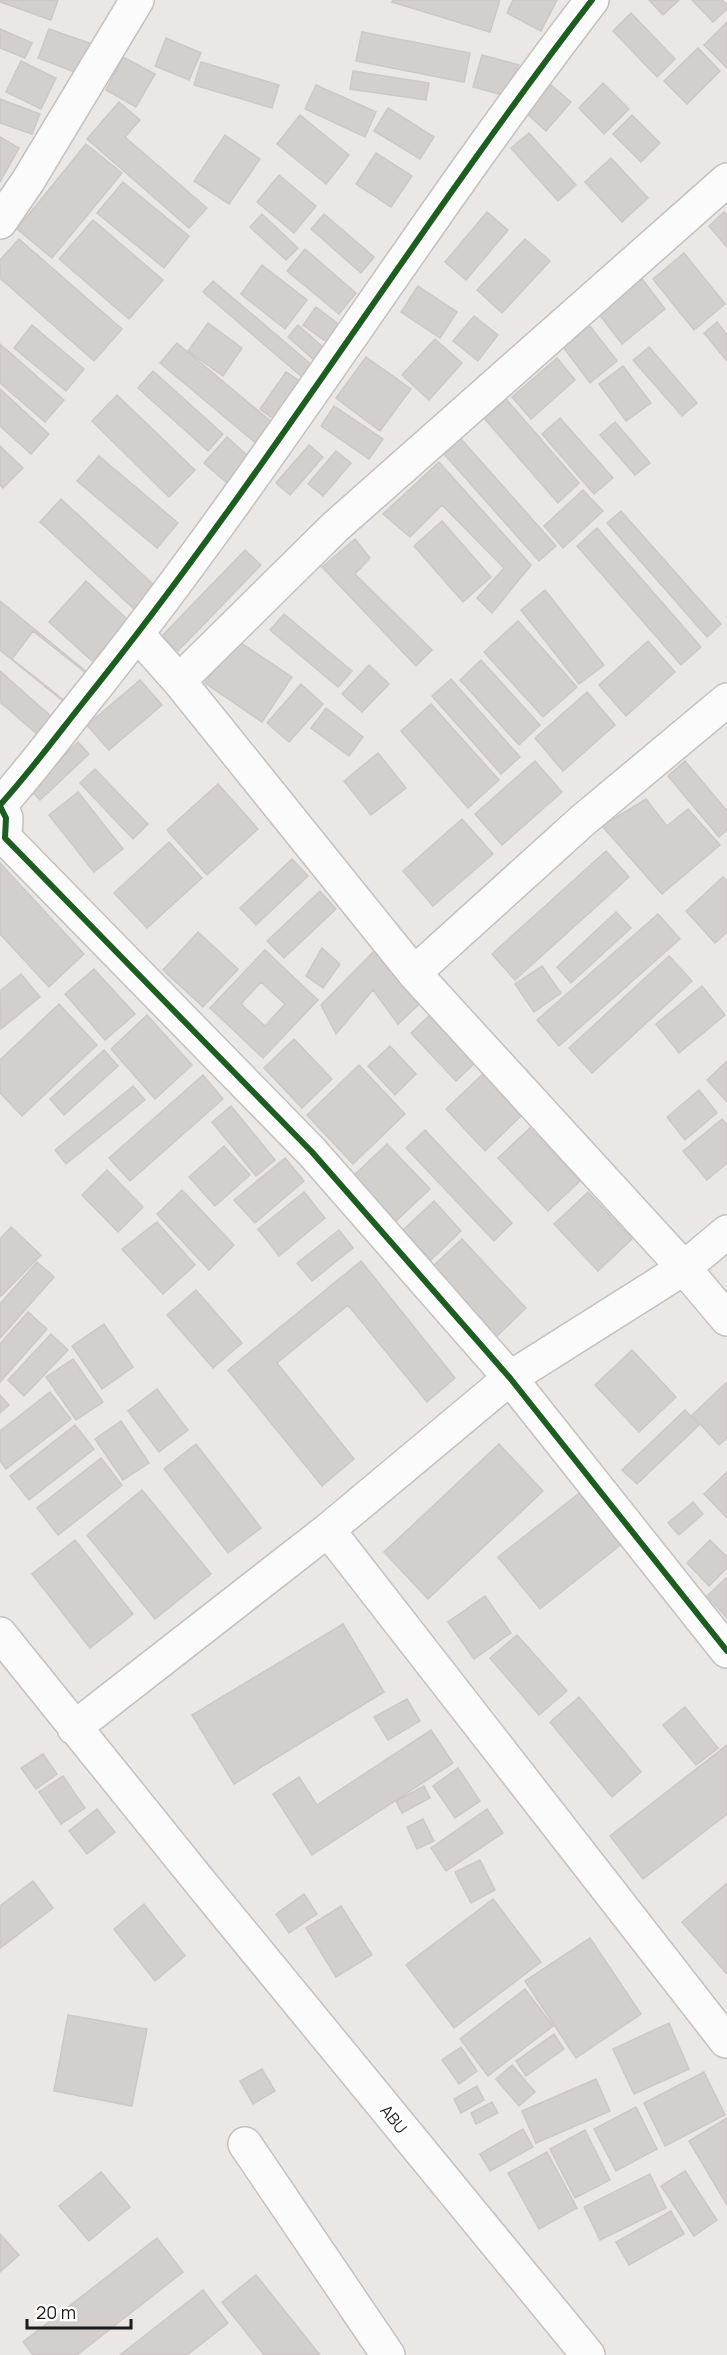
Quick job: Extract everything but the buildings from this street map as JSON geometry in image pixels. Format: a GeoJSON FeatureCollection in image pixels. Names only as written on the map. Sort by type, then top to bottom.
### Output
{"type":"FeatureCollection","features":[{"type":"Feature","properties":{"kind":"street"},"geometry":{"type":"LineString","coordinates":[[0,222],[28,181],[137,0]]}},
{"type":"Feature","properties":{"kind":"street"},"geometry":{"type":"LineString","coordinates":[[592,0],[540,67],[251,481],[138,635],[2,812],[5,838],[312,1152],[510,1378],[727,1651]]}},
{"type":"Feature","properties":{"kind":"street"},"geometry":{"type":"LineString","coordinates":[[179,681],[334,527],[727,180]]}},
{"type":"Feature","properties":{"kind":"street"},"geometry":{"type":"LineString","coordinates":[[138,635],[179,681],[414,973],[684,1268],[727,1319]]}},
{"type":"Feature","properties":{"kind":"street"},"geometry":{"type":"LineString","coordinates":[[414,973],[582,821],[727,700]]}},
{"type":"Feature","properties":{"kind":"street"},"geometry":{"type":"LineString","coordinates":[[74,1728],[328,1530],[510,1378],[684,1268],[727,1232]]}},
{"type":"Feature","properties":{"kind":"street"},"geometry":{"type":"LineString","coordinates":[[328,1530],[726,2041]]}},
{"type":"Feature","properties":{"kind":"street","name":"ABU"},"geometry":{"type":"LineString","coordinates":[[0,1634],[74,1728],[588,2355]]}},
{"type":"Feature","properties":{"kind":"street"},"geometry":{"type":"LineString","coordinates":[[244,2144],[388,2355]]}},
{"type":"Feature","properties":{"kind":"cycle path"},"geometry":{"type":"LineString","coordinates":[[0,805],[42,755],[214,531],[463,175],[592,0]]}},
{"type":"Feature","properties":{"kind":"cycle path"},"geometry":{"type":"LineString","coordinates":[[0,806],[6,818],[5,838],[312,1152],[510,1378],[727,1651]]}}]}
